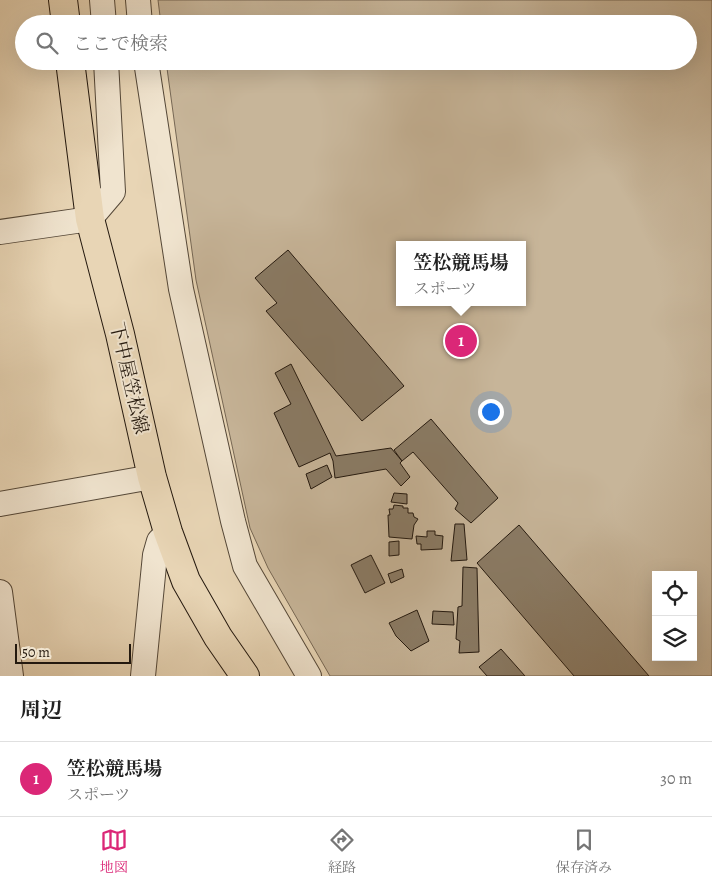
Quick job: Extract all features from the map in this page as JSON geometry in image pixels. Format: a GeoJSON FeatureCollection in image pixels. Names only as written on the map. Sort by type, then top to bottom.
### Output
{"type":"FeatureCollection","features":[{"type":"Feature","properties":{"kind":"main road"},"geometry":{"type":"LineString","coordinates":[[63,0],[65,15]]}},
{"type":"Feature","properties":{"kind":"main road","name":"下中屋笠松線"},"geometry":{"type":"LineString","coordinates":[[71,70],[90,219],[120,334],[152,477],[168,532],[186,581],[218,637],[245,676]]}},
{"type":"Feature","properties":{"kind":"street"},"geometry":{"type":"LineString","coordinates":[[102,0],[103,15]]}},
{"type":"Feature","properties":{"kind":"street"},"geometry":{"type":"LineString","coordinates":[[138,0],[139,15]]}},
{"type":"Feature","properties":{"kind":"street"},"geometry":{"type":"LineString","coordinates":[[0,232],[90,219],[113,192],[106,70]]}},
{"type":"Feature","properties":{"kind":"street"},"geometry":{"type":"LineString","coordinates":[[147,70],[181,289],[244,566],[309,676]]}},
{"type":"Feature","properties":{"kind":"street"},"geometry":{"type":"LineString","coordinates":[[0,504],[152,477]]}},
{"type":"Feature","properties":{"kind":"street"},"geometry":{"type":"LineString","coordinates":[[143,676],[155,554],[159,541],[168,532]]}},
{"type":"Feature","properties":{"kind":"street"},"geometry":{"type":"LineString","coordinates":[[0,592],[11,676]]}},
{"type":"Feature","properties":{"kind":"shaded area"},"geometry":{"type":"Polygon","coordinates":[[[158,0],[712,0],[712,676],[330,676],[268,568],[250,528],[196,280],[167,70],[697,70],[697,15],[160,15],[158,0]]]}},
{"type":"Feature","properties":{"kind":"building"},"geometry":{"type":"Polygon","coordinates":[[[288,250],[404,386],[362,421],[266,311],[277,303],[255,278],[288,250]]]}},
{"type":"Feature","properties":{"kind":"building"},"geometry":{"type":"Polygon","coordinates":[[[291,364],[336,456],[391,448],[402,461],[400,463],[410,477],[401,486],[386,469],[335,478],[330,453],[299,467],[274,413],[291,404],[275,373],[291,364]]]}},
{"type":"Feature","properties":{"kind":"building"},"geometry":{"type":"Polygon","coordinates":[[[431,419],[498,498],[471,523],[455,509],[458,503],[413,452],[402,461],[394,450],[431,419]]]}},
{"type":"Feature","properties":{"kind":"building"},"geometry":{"type":"Polygon","coordinates":[[[327,465],[332,477],[311,489],[306,474],[327,465]]]}},
{"type":"Feature","properties":{"kind":"building"},"geometry":{"type":"Polygon","coordinates":[[[394,493],[407,494],[407,504],[391,502],[394,493]]]}},
{"type":"Feature","properties":{"kind":"building"},"geometry":{"type":"Polygon","coordinates":[[[394,505],[408,508],[408,513],[413,513],[414,517],[418,519],[414,525],[412,539],[389,537],[388,515],[390,515],[389,509],[393,509],[394,505]]]}},
{"type":"Feature","properties":{"kind":"building"},"geometry":{"type":"Polygon","coordinates":[[[455,524],[464,524],[467,560],[451,561],[455,524]]]}},
{"type":"Feature","properties":{"kind":"building"},"geometry":{"type":"Polygon","coordinates":[[[519,525],[649,676],[574,676],[477,563],[519,525]]]}},
{"type":"Feature","properties":{"kind":"building"},"geometry":{"type":"Polygon","coordinates":[[[427,531],[435,531],[435,535],[443,536],[442,549],[421,550],[421,544],[417,544],[416,536],[427,537],[427,531]]]}},
{"type":"Feature","properties":{"kind":"building"},"geometry":{"type":"Polygon","coordinates":[[[399,541],[399,555],[389,556],[389,542],[399,541]]]}},
{"type":"Feature","properties":{"kind":"building"},"geometry":{"type":"Polygon","coordinates":[[[371,555],[385,583],[365,593],[351,565],[371,555]]]}},
{"type":"Feature","properties":{"kind":"building"},"geometry":{"type":"Polygon","coordinates":[[[463,567],[477,568],[479,652],[459,653],[460,641],[456,639],[458,607],[462,606],[463,567]]]}},
{"type":"Feature","properties":{"kind":"building"},"geometry":{"type":"Polygon","coordinates":[[[402,569],[404,577],[391,583],[388,574],[402,569]]]}},
{"type":"Feature","properties":{"kind":"building"},"geometry":{"type":"Polygon","coordinates":[[[417,610],[429,641],[411,651],[396,636],[389,623],[417,610]]]}},
{"type":"Feature","properties":{"kind":"building"},"geometry":{"type":"Polygon","coordinates":[[[433,611],[453,612],[454,625],[432,624],[433,611]]]}},
{"type":"Feature","properties":{"kind":"building"},"geometry":{"type":"Polygon","coordinates":[[[501,649],[525,676],[487,676],[479,667],[501,649]]]}},
{"type":"Feature","properties":{"kind":"place","name":"笠松競馬場"},"geometry":{"type":"Point","coordinates":[461,341]}}]}
